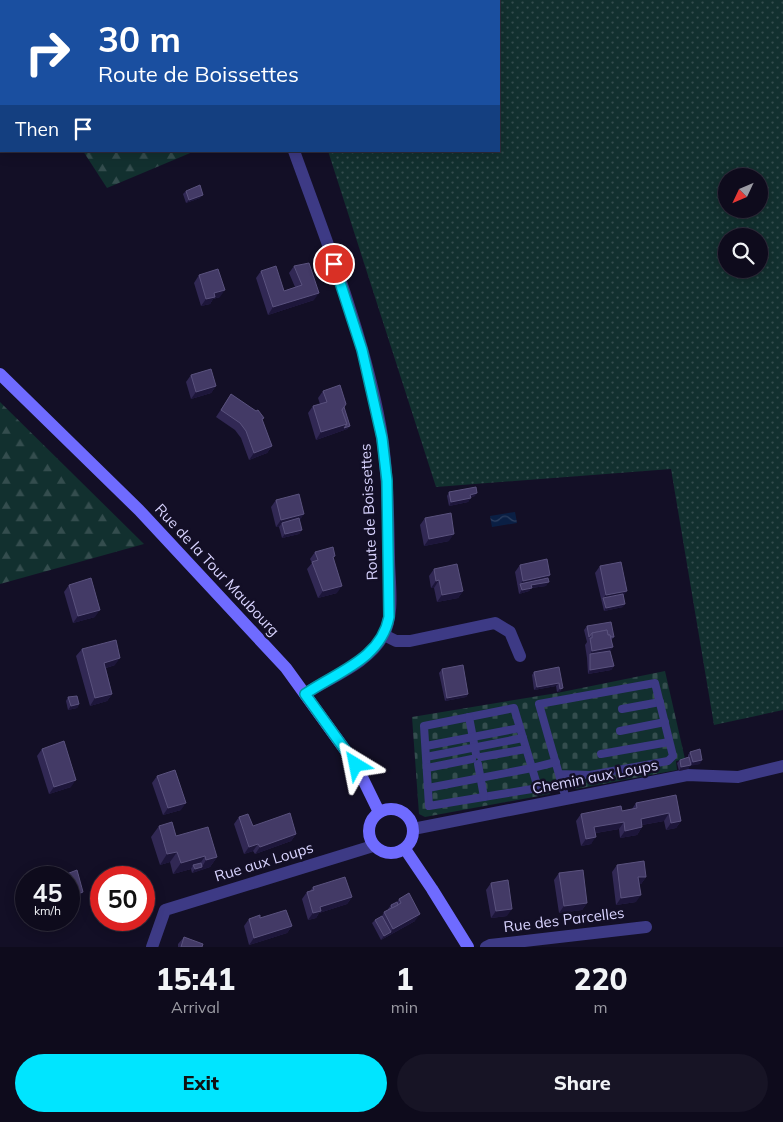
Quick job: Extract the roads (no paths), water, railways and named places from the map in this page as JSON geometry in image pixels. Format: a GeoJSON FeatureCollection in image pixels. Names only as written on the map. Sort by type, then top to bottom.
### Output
{"type":"FeatureCollection","features":[{"type":"Feature","properties":{"kind":"main road","name":"Rue de la Tour Maubourg"},"geometry":{"type":"LineString","coordinates":[[0,374],[180,552],[286,668],[356,765],[379,812]]}},
{"type":"Feature","properties":{"kind":"main road"},"geometry":{"type":"LineString","coordinates":[[386,810],[401,812],[407,816],[413,829],[410,842],[405,849],[394,854],[386,853],[373,846],[368,831],[370,824],[379,812],[386,810]]}},
{"type":"Feature","properties":{"kind":"main road"},"geometry":{"type":"LineString","coordinates":[[405,849],[468,947]]}},
{"type":"Feature","properties":{"kind":"street","name":"Route de Boissettes"},"geometry":{"type":"LineString","coordinates":[[294,152],[362,350],[378,415],[385,458],[390,602],[389,617],[384,635],[379,643],[352,667],[305,694]]}},
{"type":"Feature","properties":{"kind":"street"},"geometry":{"type":"LineString","coordinates":[[384,635],[396,641],[410,641],[496,623],[510,632],[520,656]]}},
{"type":"Feature","properties":{"kind":"street","name":"Chemin aux Loups"},"geometry":{"type":"LineString","coordinates":[[413,829],[687,776],[738,777],[783,766]]}},
{"type":"Feature","properties":{"kind":"street","name":"Rue aux Loups"},"geometry":{"type":"LineString","coordinates":[[152,947],[165,910],[373,846]]}},
{"type":"Feature","properties":{"kind":"street","name":"Rue des Parcelles"},"geometry":{"type":"LineString","coordinates":[[486,947],[646,927]]}},
{"type":"Feature","properties":{"kind":"lane"},"geometry":{"type":"LineString","coordinates":[[559,774],[590,775],[668,761],[673,756],[655,683],[539,704],[566,799]]}},
{"type":"Feature","properties":{"kind":"lane"},"geometry":{"type":"LineString","coordinates":[[622,709],[660,702]]}},
{"type":"Feature","properties":{"kind":"lane"},"geometry":{"type":"LineString","coordinates":[[514,708],[538,788],[429,806],[424,726],[469,717],[514,708]]}},
{"type":"Feature","properties":{"kind":"lane"},"geometry":{"type":"LineString","coordinates":[[469,717],[484,797]]}},
{"type":"Feature","properties":{"kind":"lane"},"geometry":{"type":"LineString","coordinates":[[620,731],[665,722]]}},
{"type":"Feature","properties":{"kind":"lane"},"geometry":{"type":"LineString","coordinates":[[426,746],[520,728]]}},
{"type":"Feature","properties":{"kind":"lane"},"geometry":{"type":"LineString","coordinates":[[426,757],[476,756],[523,738]]}},
{"type":"Feature","properties":{"kind":"lane"},"geometry":{"type":"LineString","coordinates":[[601,754],[669,742]]}},
{"type":"Feature","properties":{"kind":"lane"},"geometry":{"type":"LineString","coordinates":[[427,768],[476,756],[526,749]]}},
{"type":"Feature","properties":{"kind":"lane"},"geometry":{"type":"LineString","coordinates":[[428,788],[556,762]]}},
{"type":"Feature","properties":{"kind":"water"},"geometry":{"type":"Polygon","coordinates":[[[515,512],[517,523],[492,527],[490,516],[515,512]]]}}]}
